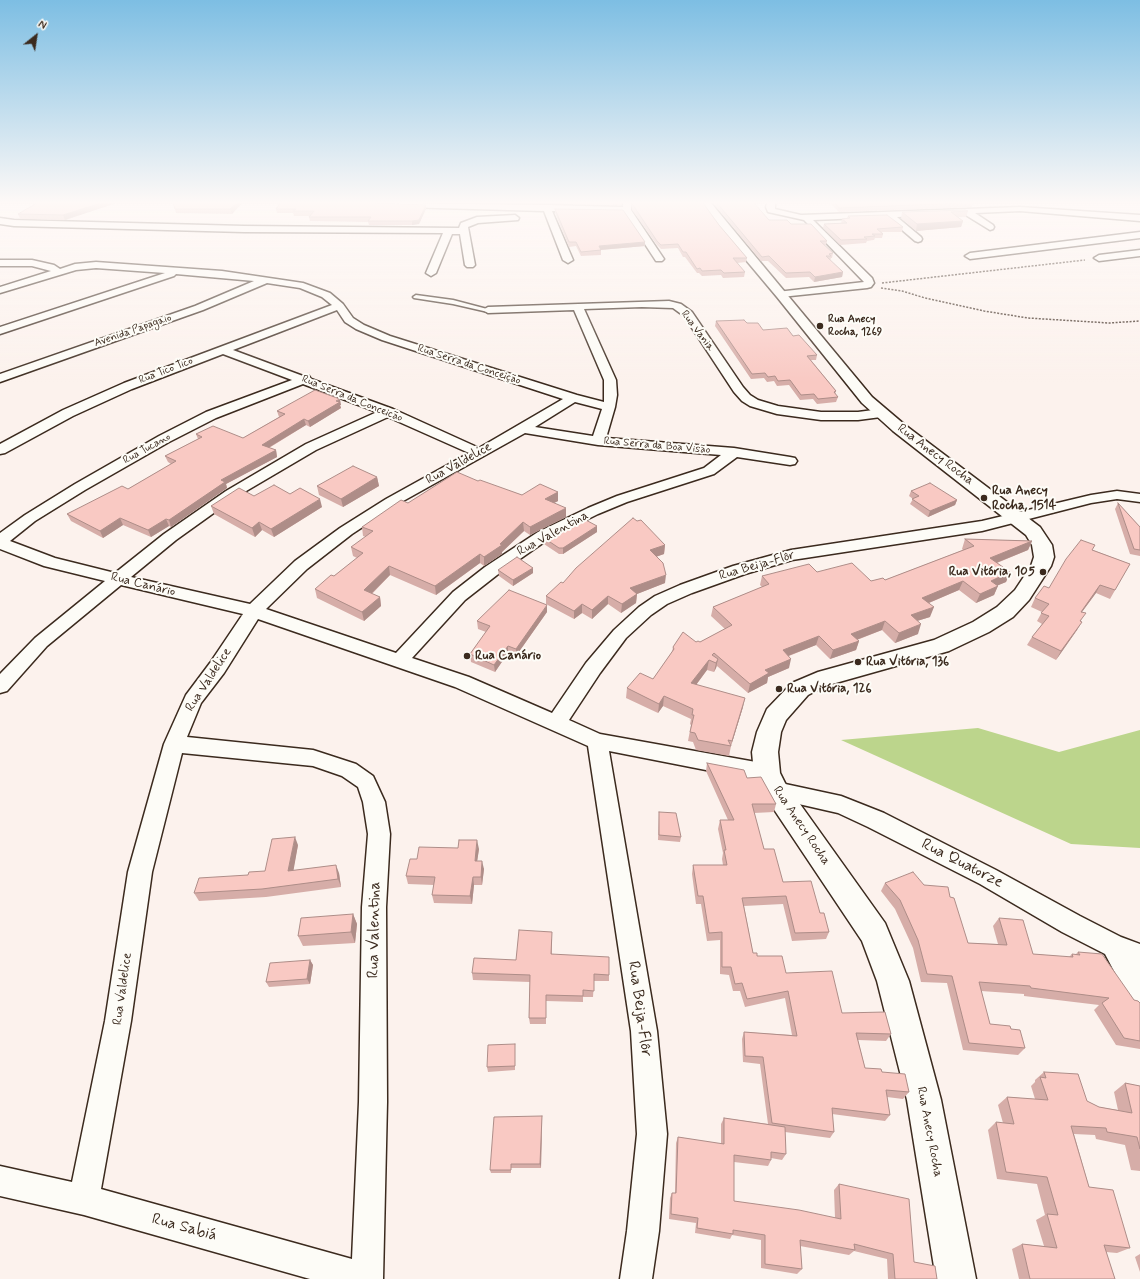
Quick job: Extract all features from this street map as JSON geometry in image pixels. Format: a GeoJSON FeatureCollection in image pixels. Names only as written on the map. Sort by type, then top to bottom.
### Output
{"type":"FeatureCollection","features":[{"type":"Feature","properties":{"kind":"street"},"geometry":{"type":"LineString","coordinates":[[0,263],[32,263],[51,267],[58,272]]}},
{"type":"Feature","properties":{"kind":"street"},"geometry":{"type":"LineString","coordinates":[[431,273],[435,263]]}},
{"type":"Feature","properties":{"kind":"street","name":"Rua Anecy Rocha"},"geometry":{"type":"LineString","coordinates":[[754,263],[867,400],[881,413],[1017,517],[1033,531],[1042,545],[1044,557],[1041,566],[1022,595],[1005,612],[981,627],[941,646],[818,680],[800,689],[776,715],[765,752],[771,782],[874,933],[893,981],[924,1100],[956,1279]]}},
{"type":"Feature","properties":{"kind":"street"},"geometry":{"type":"LineString","coordinates":[[781,294],[867,285],[868,280],[851,263]]}},
{"type":"Feature","properties":{"kind":"street","name":"Rua Serra da Conceição"},"geometry":{"type":"LineString","coordinates":[[0,290],[75,267],[100,266],[222,274],[303,286],[326,295],[339,306],[349,320],[360,327],[386,338],[573,398],[609,407]]}},
{"type":"Feature","properties":{"kind":"street"},"geometry":{"type":"LineString","coordinates":[[0,331],[177,271]]}},
{"type":"Feature","properties":{"kind":"street","name":"Avenida Papagaio"},"geometry":{"type":"LineString","coordinates":[[0,378],[199,308],[266,280]]}},
{"type":"Feature","properties":{"kind":"street","name":"Rua Vania"},"geometry":{"type":"LineString","coordinates":[[488,310],[649,304],[669,304],[677,306],[688,314],[738,389],[746,398],[754,403],[778,410],[821,416],[858,416],[881,413]]}},
{"type":"Feature","properties":{"kind":"street","name":"Rua Tico Tico"},"geometry":{"type":"LineString","coordinates":[[0,450],[96,400],[168,369],[339,306]]}},
{"type":"Feature","properties":{"kind":"street"},"geometry":{"type":"LineString","coordinates":[[578,307],[610,380],[612,395],[598,441]]}},
{"type":"Feature","properties":{"kind":"street","name":"Rua Serra da Conceicão"},"geometry":{"type":"LineString","coordinates":[[222,350],[305,379],[388,412],[479,453]]}},
{"type":"Feature","properties":{"kind":"street","name":"Rua Tucano"},"geometry":{"type":"LineString","coordinates":[[0,542],[30,518],[80,487],[164,439],[211,415],[305,379]]}},
{"type":"Feature","properties":{"kind":"street","name":"Rua Valdelice"},"geometry":{"type":"LineString","coordinates":[[84,1200],[118,1021],[140,872],[174,744],[193,700],[217,668],[254,611],[300,565],[346,531],[404,495],[523,429],[573,398]]}},
{"type":"Feature","properties":{"kind":"street"},"geometry":{"type":"LineString","coordinates":[[0,686],[41,642],[170,537],[238,490],[312,447],[388,412]]}},
{"type":"Feature","properties":{"kind":"street","name":"Rua Serra da Boa Visão"},"geometry":{"type":"LineString","coordinates":[[523,429],[598,441],[734,452],[790,461]]}},
{"type":"Feature","properties":{"kind":"street","name":"Rua Valentina"},"geometry":{"type":"LineString","coordinates":[[400,660],[459,596],[491,571],[544,535],[593,511],[622,499],[709,471],[734,452]]}},
{"type":"Feature","properties":{"kind":"street","name":"Rua Beija-Flôr"},"geometry":{"type":"LineString","coordinates":[[556,723],[593,668],[620,634],[645,611],[661,600],[686,589],[739,570],[790,555],[975,528],[1091,499],[1117,495],[1139,498]]}},
{"type":"Feature","properties":{"kind":"street","name":"Rua Canário"},"geometry":{"type":"LineString","coordinates":[[0,542],[50,562],[118,580],[254,611],[468,684],[598,741],[771,782]]}},
{"type":"Feature","properties":{"kind":"street","name":"Rua Beija-Flôr"},"geometry":{"type":"LineString","coordinates":[[598,741],[644,1032],[652,1134],[643,1231],[636,1279]]}},
{"type":"Feature","properties":{"kind":"street","name":"Rua Valentina"},"geometry":{"type":"LineString","coordinates":[[174,744],[313,758],[349,770],[366,782],[374,802],[379,834],[374,906],[373,1102],[367,1279]]}},
{"type":"Feature","properties":{"kind":"street","name":"Rua Quatorze"},"geometry":{"type":"LineString","coordinates":[[771,782],[841,805],[876,820],[988,877],[1071,924],[1114,946],[1140,956]]}},
{"type":"Feature","properties":{"kind":"street"},"geometry":{"type":"LineString","coordinates":[[1114,946],[1140,994]]}},
{"type":"Feature","properties":{"kind":"street","name":"Rua Sabiá"},"geometry":{"type":"LineString","coordinates":[[0,1181],[84,1200],[367,1279]]}},
{"type":"Feature","properties":{"kind":"lane"},"geometry":{"type":"LineString","coordinates":[[416,297],[440,300],[488,310]]}},
{"type":"Feature","properties":{"kind":"path"},"geometry":{"type":"LineString","coordinates":[[867,285],[1059,263]]}},
{"type":"Feature","properties":{"kind":"path"},"geometry":{"type":"LineString","coordinates":[[867,285],[902,291],[984,311],[1028,318],[1109,323],[1140,321]]}},
{"type":"Feature","properties":{"kind":"green space"},"geometry":{"type":"Polygon","coordinates":[[[978,728],[1059,752],[1140,730],[1140,848],[1071,844],[841,740],[978,728]]]}},
{"type":"Feature","properties":{"kind":"building"},"geometry":{"type":"Polygon","coordinates":[[[693,263],[737,263],[745,272],[724,273],[721,270],[702,271],[700,268],[697,269],[693,263]]]}},
{"type":"Feature","properties":{"kind":"building"},"geometry":{"type":"Polygon","coordinates":[[[776,263],[833,263],[843,272],[815,277],[810,272],[786,273],[776,263]]]}},
{"type":"Feature","properties":{"kind":"building"},"geometry":{"type":"Polygon","coordinates":[[[744,320],[747,323],[758,323],[763,330],[787,328],[793,336],[799,335],[817,355],[807,356],[836,391],[834,392],[838,397],[818,399],[814,394],[801,395],[790,380],[778,381],[775,376],[768,377],[765,373],[752,374],[716,321],[744,320]]]}},
{"type":"Feature","properties":{"kind":"building"},"geometry":{"type":"Polygon","coordinates":[[[315,390],[340,399],[336,401],[340,402],[308,421],[304,419],[262,445],[276,450],[221,480],[225,482],[169,520],[166,519],[148,530],[120,518],[100,531],[67,514],[122,486],[128,489],[176,461],[165,456],[202,437],[196,434],[213,426],[243,438],[285,414],[277,411],[315,390]]]}},
{"type":"Feature","properties":{"kind":"building"},"geometry":{"type":"Polygon","coordinates":[[[353,466],[377,477],[341,499],[317,486],[353,466]]]}},
{"type":"Feature","properties":{"kind":"building"},"geometry":{"type":"Polygon","coordinates":[[[457,472],[478,481],[480,480],[522,495],[540,484],[558,492],[545,499],[566,508],[530,527],[523,522],[500,544],[502,545],[484,557],[480,554],[435,586],[389,566],[364,590],[380,597],[362,612],[315,589],[331,575],[334,576],[363,553],[351,547],[373,531],[362,527],[401,500],[408,503],[457,472]]]}},
{"type":"Feature","properties":{"kind":"building"},"geometry":{"type":"Polygon","coordinates":[[[930,483],[957,500],[930,511],[912,499],[919,496],[911,491],[930,483]]]}},
{"type":"Feature","properties":{"kind":"building"},"geometry":{"type":"Polygon","coordinates":[[[274,485],[290,494],[300,488],[320,499],[271,529],[259,522],[252,528],[211,506],[239,488],[254,496],[274,485]]]}},
{"type":"Feature","properties":{"kind":"building"},"geometry":{"type":"Polygon","coordinates":[[[1118,503],[1140,527],[1140,550],[1134,549],[1118,503]]]}},
{"type":"Feature","properties":{"kind":"building"},"geometry":{"type":"Polygon","coordinates":[[[582,518],[597,526],[563,548],[559,548],[544,538],[582,518]]]}},
{"type":"Feature","properties":{"kind":"building"},"geometry":{"type":"Polygon","coordinates":[[[633,518],[637,521],[641,520],[665,545],[650,550],[663,563],[666,575],[630,588],[637,594],[622,604],[608,596],[592,610],[582,604],[574,611],[546,596],[561,582],[563,583],[576,568],[633,518]]]}},
{"type":"Feature","properties":{"kind":"building"},"geometry":{"type":"Polygon","coordinates":[[[965,539],[1032,541],[990,558],[1010,572],[991,581],[998,586],[980,594],[963,581],[922,598],[934,607],[911,615],[921,624],[899,633],[885,621],[851,634],[859,641],[833,650],[819,636],[783,650],[791,659],[765,670],[769,673],[750,684],[714,653],[712,655],[718,659],[716,663],[709,660],[691,683],[745,698],[732,741],[728,740],[731,746],[698,740],[695,733],[690,732],[694,715],[692,715],[693,709],[664,696],[659,704],[627,688],[640,673],[653,679],[674,649],[673,647],[683,632],[696,642],[700,642],[732,625],[713,607],[769,584],[762,576],[809,564],[817,572],[852,563],[871,581],[883,578],[885,580],[974,546],[965,539]]]}},
{"type":"Feature","properties":{"kind":"building"},"geometry":{"type":"Polygon","coordinates":[[[1081,540],[1095,545],[1092,550],[1130,564],[1115,590],[1100,585],[1081,612],[1086,613],[1080,621],[1082,622],[1061,651],[1032,637],[1049,616],[1041,613],[1049,604],[1035,598],[1044,586],[1049,588],[1066,559],[1081,540]]]}},
{"type":"Feature","properties":{"kind":"building"},"geometry":{"type":"Polygon","coordinates":[[[517,557],[533,568],[513,580],[498,570],[517,557]]]}},
{"type":"Feature","properties":{"kind":"building"},"geometry":{"type":"Polygon","coordinates":[[[509,590],[547,605],[516,649],[508,646],[494,665],[470,654],[490,626],[477,621],[509,590]]]}},
{"type":"Feature","properties":{"kind":"building"},"geometry":{"type":"Polygon","coordinates":[[[707,763],[744,770],[747,778],[761,777],[776,804],[752,804],[764,849],[774,849],[783,882],[811,881],[820,913],[824,913],[829,932],[795,933],[786,896],[742,898],[753,953],[757,953],[757,956],[782,956],[786,973],[832,971],[842,1013],[885,1012],[891,1034],[856,1033],[865,1068],[881,1069],[882,1072],[905,1074],[909,1092],[886,1090],[890,1115],[832,1108],[834,1132],[772,1123],[763,1057],[745,1056],[744,1032],[797,1036],[788,991],[747,999],[742,983],[735,984],[731,967],[722,967],[722,932],[709,933],[703,896],[698,896],[693,865],[727,865],[724,850],[726,850],[720,820],[734,820],[707,763]]]}},
{"type":"Feature","properties":{"kind":"building"},"geometry":{"type":"Polygon","coordinates":[[[659,812],[676,813],[681,837],[659,835],[659,812]]]}},
{"type":"Feature","properties":{"kind":"building"},"geometry":{"type":"Polygon","coordinates":[[[295,837],[288,871],[336,865],[338,879],[262,889],[194,893],[199,878],[248,875],[249,872],[265,871],[272,839],[295,837]]]}},
{"type":"Feature","properties":{"kind":"building"},"geometry":{"type":"Polygon","coordinates":[[[459,840],[477,840],[475,861],[482,861],[481,877],[473,877],[470,896],[432,895],[435,877],[406,876],[410,859],[417,859],[419,847],[458,848],[459,840]]]}},
{"type":"Feature","properties":{"kind":"building"},"geometry":{"type":"Polygon","coordinates":[[[913,872],[924,885],[948,887],[950,897],[954,898],[968,943],[1007,945],[999,918],[1023,920],[1033,954],[1073,957],[1072,954],[1080,955],[1078,952],[1102,954],[1134,1000],[1140,1003],[1140,1041],[1124,1038],[1102,1003],[1109,998],[1031,988],[1030,986],[979,982],[990,1024],[1010,1026],[1011,1029],[1020,1030],[1025,1048],[969,1043],[952,976],[927,974],[918,940],[900,900],[885,883],[913,872]]]}},
{"type":"Feature","properties":{"kind":"building"},"geometry":{"type":"Polygon","coordinates":[[[353,914],[351,932],[298,936],[301,918],[353,914]]]}},
{"type":"Feature","properties":{"kind":"building"},"geometry":{"type":"Polygon","coordinates":[[[519,930],[552,932],[551,954],[609,957],[609,975],[594,974],[594,991],[583,990],[583,996],[546,995],[546,1018],[529,1018],[530,975],[472,973],[474,958],[516,960],[519,930]]]}},
{"type":"Feature","properties":{"kind":"building"},"geometry":{"type":"Polygon","coordinates":[[[310,960],[307,979],[266,982],[270,963],[310,960]]]}},
{"type":"Feature","properties":{"kind":"building"},"geometry":{"type":"Polygon","coordinates":[[[515,1044],[515,1066],[487,1067],[488,1045],[515,1044]]]}},
{"type":"Feature","properties":{"kind":"building"},"geometry":{"type":"Polygon","coordinates":[[[1044,1072],[1078,1074],[1087,1101],[1099,1107],[1132,1113],[1125,1083],[1140,1086],[1140,1149],[1137,1137],[1107,1132],[1106,1128],[1071,1126],[1089,1187],[1113,1190],[1130,1248],[1104,1245],[1115,1279],[1030,1279],[1022,1244],[1057,1248],[1047,1214],[1058,1215],[1047,1177],[1006,1172],[996,1122],[1014,1124],[1007,1097],[1048,1100],[1040,1077],[1046,1078],[1044,1072]]]}},
{"type":"Feature","properties":{"kind":"building"},"geometry":{"type":"Polygon","coordinates":[[[542,1116],[540,1164],[511,1164],[511,1170],[490,1170],[494,1117],[542,1116]]]}},
{"type":"Feature","properties":{"kind":"building"},"geometry":{"type":"Polygon","coordinates":[[[724,1118],[785,1127],[786,1154],[771,1152],[771,1160],[734,1155],[734,1201],[799,1210],[841,1219],[839,1184],[909,1199],[914,1262],[935,1266],[937,1279],[895,1279],[893,1254],[854,1244],[855,1250],[800,1240],[802,1269],[765,1264],[765,1235],[733,1230],[733,1234],[697,1228],[698,1218],[671,1214],[672,1193],[676,1193],[678,1137],[724,1144],[724,1118]]]}},
{"type":"Feature","properties":{"kind":"place","name":"Rua Anecy Rocha, 1269"},"geometry":{"type":"Point","coordinates":[820,326]}},
{"type":"Feature","properties":{"kind":"place","name":"Rua Anecy Rocha, 1514"},"geometry":{"type":"Point","coordinates":[984,498]}},
{"type":"Feature","properties":{"kind":"place","name":"Rua Vitória, 105"},"geometry":{"type":"Point","coordinates":[1043,572]}},
{"type":"Feature","properties":{"kind":"place","name":"Rua Canário"},"geometry":{"type":"Point","coordinates":[467,656]}},
{"type":"Feature","properties":{"kind":"place","name":"Rua Vitória, 136"},"geometry":{"type":"Point","coordinates":[858,662]}},
{"type":"Feature","properties":{"kind":"place","name":"Rua Vitória, 126"},"geometry":{"type":"Point","coordinates":[779,689]}}]}
